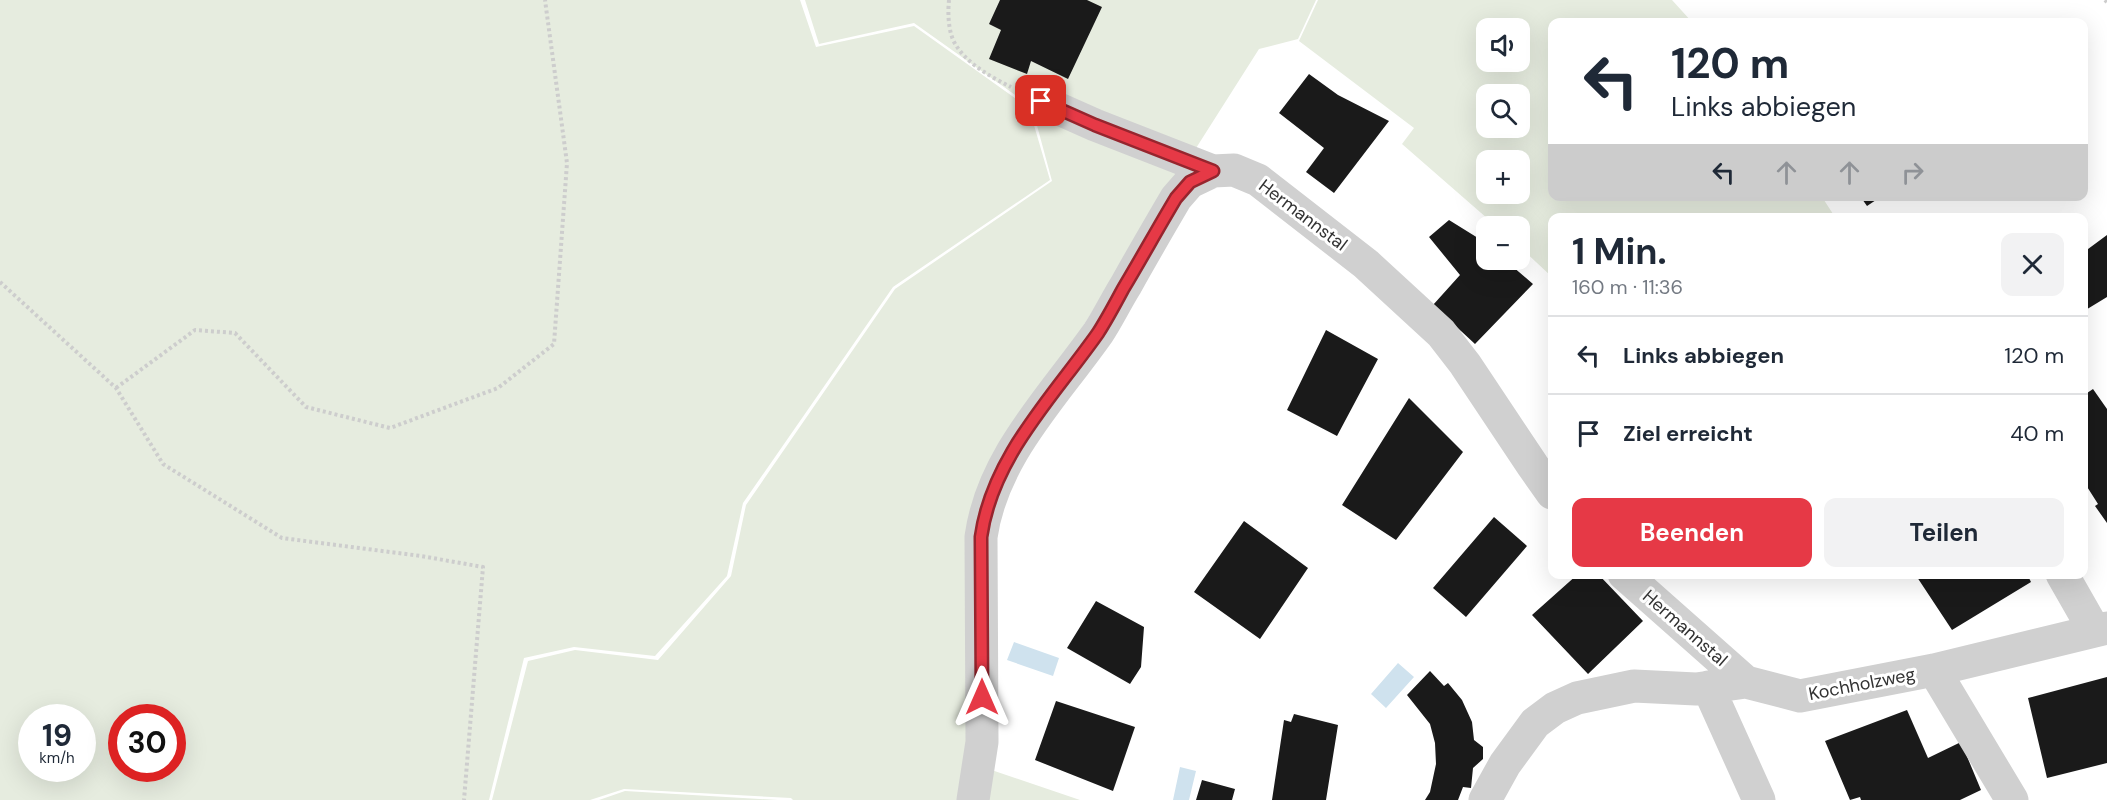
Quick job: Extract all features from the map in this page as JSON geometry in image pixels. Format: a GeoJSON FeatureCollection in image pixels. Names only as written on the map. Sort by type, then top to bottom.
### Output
{"type":"FeatureCollection","features":[{"type":"Feature","properties":{"kind":"street","name":"Hermannstal"},"geometry":{"type":"LineString","coordinates":[[1041,101],[1095,125],[1213,171],[1234,170],[1258,180],[1366,264],[1441,333],[1465,364],[1548,487]]}},
{"type":"Feature","properties":{"kind":"street"},"geometry":{"type":"LineString","coordinates":[[973,800],[982,742],[981,537],[984,514],[992,490],[1022,436],[1099,331],[1176,198],[1190,182],[1213,171]]}},
{"type":"Feature","properties":{"kind":"street","name":"Hermannstal"},"geometry":{"type":"LineString","coordinates":[[1630,579],[1746,682]]}},
{"type":"Feature","properties":{"kind":"street"},"geometry":{"type":"LineString","coordinates":[[2065,579],[2100,629]]}},
{"type":"Feature","properties":{"kind":"street","name":"Kochholzweg"},"geometry":{"type":"LineString","coordinates":[[1485,800],[1505,764],[1535,723],[1555,708],[1577,698],[1634,686],[1696,689],[1746,682],[1800,696],[1934,670],[2100,629]]}},
{"type":"Feature","properties":{"kind":"street"},"geometry":{"type":"LineString","coordinates":[[1934,670],[2012,800]]}},
{"type":"Feature","properties":{"kind":"street"},"geometry":{"type":"LineString","coordinates":[[1708,687],[1759,800]]}},
{"type":"Feature","properties":{"kind":"path"},"geometry":{"type":"LineString","coordinates":[[116,388],[195,330],[235,333],[306,407],[390,428],[498,388],[554,344],[567,163],[545,0]]}},
{"type":"Feature","properties":{"kind":"path"},"geometry":{"type":"LineString","coordinates":[[949,0],[948,16],[951,36],[964,54],[996,80],[1041,101]]}},
{"type":"Feature","properties":{"kind":"path"},"geometry":{"type":"LineString","coordinates":[[0,282],[116,388],[163,464],[282,538],[421,556],[483,567],[464,800]]}},
{"type":"Feature","properties":{"kind":"shaded area"},"geometry":{"type":"Polygon","coordinates":[[[0,0],[800,0],[816,47],[914,26],[1029,108],[1050,180],[893,287],[743,503],[727,576],[655,656],[574,647],[524,658],[489,800],[0,800],[0,0]]]}},
{"type":"Feature","properties":{"kind":"shaded area"},"geometry":{"type":"Polygon","coordinates":[[[805,0],[1316,0],[1298,39],[1259,49],[996,463],[968,762],[1080,800],[793,800],[791,798],[624,789],[590,800],[492,800],[528,661],[575,650],[658,660],[731,576],[746,505],[895,289],[1052,181],[1032,107],[914,23],[819,44],[805,0]]]}},
{"type":"Feature","properties":{"kind":"shaded area"},"geometry":{"type":"Polygon","coordinates":[[[1318,0],[1672,0],[1688,18],[1548,18],[1548,201],[1825,201],[1832,213],[1548,213],[1548,273],[1530,256],[1530,216],[1485,216],[1402,144],[1414,128],[1299,41],[1318,0]]]}},
{"type":"Feature","properties":{"kind":"shaded area"},"geometry":{"type":"Polygon","coordinates":[[[625,791],[778,800],[599,800],[625,791]]]}},
{"type":"Feature","properties":{"kind":"water"},"geometry":{"type":"Polygon","coordinates":[[[1014,642],[1059,658],[1053,676],[1007,660],[1014,642]]]}},
{"type":"Feature","properties":{"kind":"water"},"geometry":{"type":"Polygon","coordinates":[[[1398,663],[1414,677],[1386,708],[1371,694],[1398,663]]]}},
{"type":"Feature","properties":{"kind":"water"},"geometry":{"type":"Polygon","coordinates":[[[1180,767],[1196,771],[1189,800],[1173,800],[1180,767]]]}},
{"type":"Feature","properties":{"kind":"building"},"geometry":{"type":"Polygon","coordinates":[[[1000,0],[1087,0],[1102,7],[1068,79],[1031,61],[1027,74],[989,59],[1001,30],[989,24],[1000,0]]]}},
{"type":"Feature","properties":{"kind":"building"},"geometry":{"type":"Polygon","coordinates":[[[1309,74],[1338,95],[1389,121],[1334,193],[1306,172],[1324,148],[1279,113],[1309,74]]]}},
{"type":"Feature","properties":{"kind":"building"},"geometry":{"type":"Polygon","coordinates":[[[1864,201],[1874,201],[1867,206],[1864,201]]]}},
{"type":"Feature","properties":{"kind":"building"},"geometry":{"type":"Polygon","coordinates":[[[1449,220],[1476,237],[1476,270],[1517,270],[1533,284],[1475,344],[1433,305],[1460,275],[1429,237],[1449,220]]]}},
{"type":"Feature","properties":{"kind":"building"},"geometry":{"type":"Polygon","coordinates":[[[2107,235],[2107,297],[2088,309],[2088,249],[2107,235]]]}},
{"type":"Feature","properties":{"kind":"building"},"geometry":{"type":"Polygon","coordinates":[[[1326,330],[1378,359],[1337,436],[1287,410],[1326,330]]]}},
{"type":"Feature","properties":{"kind":"building"},"geometry":{"type":"Polygon","coordinates":[[[2093,389],[2107,409],[2107,523],[2095,506],[2098,504],[2088,488],[2088,392],[2093,389]]]}},
{"type":"Feature","properties":{"kind":"building"},"geometry":{"type":"Polygon","coordinates":[[[1409,398],[1463,452],[1396,540],[1342,505],[1409,398]]]}},
{"type":"Feature","properties":{"kind":"building"},"geometry":{"type":"Polygon","coordinates":[[[1494,517],[1527,546],[1466,617],[1433,588],[1494,517]]]}},
{"type":"Feature","properties":{"kind":"building"},"geometry":{"type":"Polygon","coordinates":[[[1244,521],[1308,568],[1260,639],[1194,592],[1244,521]]]}},
{"type":"Feature","properties":{"kind":"building"},"geometry":{"type":"Polygon","coordinates":[[[1572,579],[1603,579],[1643,621],[1588,674],[1532,615],[1572,579]]]}},
{"type":"Feature","properties":{"kind":"building"},"geometry":{"type":"Polygon","coordinates":[[[1918,579],[2030,579],[2031,582],[1952,630],[1918,579]]]}},
{"type":"Feature","properties":{"kind":"building"},"geometry":{"type":"Polygon","coordinates":[[[1096,601],[1144,627],[1141,667],[1130,684],[1067,648],[1096,601]]]}},
{"type":"Feature","properties":{"kind":"building"},"geometry":{"type":"Polygon","coordinates":[[[1430,671],[1444,686],[1448,683],[1462,700],[1472,722],[1474,740],[1483,747],[1483,759],[1473,768],[1471,788],[1463,787],[1458,800],[1425,800],[1430,792],[1436,764],[1435,743],[1430,724],[1407,695],[1430,671]]]}},
{"type":"Feature","properties":{"kind":"building"},"geometry":{"type":"Polygon","coordinates":[[[2107,677],[2107,763],[2047,778],[2028,698],[2107,677]]]}},
{"type":"Feature","properties":{"kind":"building"},"geometry":{"type":"Polygon","coordinates":[[[1056,701],[1135,727],[1113,791],[1035,760],[1056,701]]]}},
{"type":"Feature","properties":{"kind":"building"},"geometry":{"type":"Polygon","coordinates":[[[1907,710],[1928,758],[1961,742],[1981,790],[1960,800],[1861,800],[1860,797],[1850,800],[1825,741],[1907,710]]]}},
{"type":"Feature","properties":{"kind":"building"},"geometry":{"type":"Polygon","coordinates":[[[1294,714],[1338,725],[1326,800],[1272,800],[1284,720],[1291,722],[1294,714]]]}},
{"type":"Feature","properties":{"kind":"building"},"geometry":{"type":"Polygon","coordinates":[[[1202,780],[1235,789],[1232,800],[1196,800],[1202,780]]]}},
{"type":"Feature","properties":{"kind":"route"},"geometry":{"type":"LineString","coordinates":[[982,697],[981,537],[984,514],[992,490],[1022,436],[1099,331],[1176,198],[1190,182],[1213,171],[1095,125],[1041,101]]}}]}
